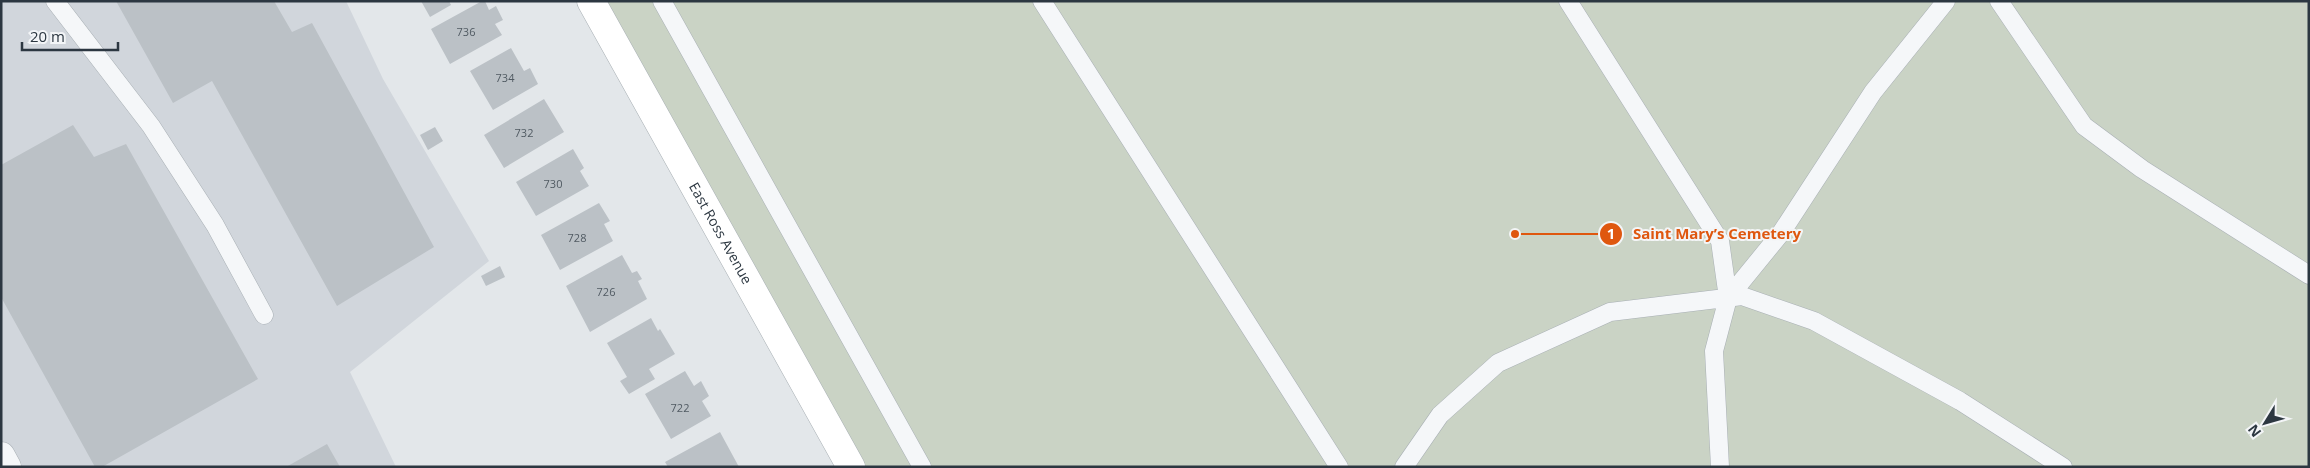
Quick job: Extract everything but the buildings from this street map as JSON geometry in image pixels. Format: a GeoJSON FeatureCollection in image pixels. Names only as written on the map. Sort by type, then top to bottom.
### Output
{"type":"FeatureCollection","features":[{"type":"Feature","properties":{"kind":"street","name":"East Ross Avenue"},"geometry":{"type":"LineString","coordinates":[[591,1],[851,467]]}},
{"type":"Feature","properties":{"kind":"street"},"geometry":{"type":"LineString","coordinates":[[1,456],[7,467]]}},
{"type":"Feature","properties":{"kind":"lane"},"geometry":{"type":"LineString","coordinates":[[55,1],[151,126],[215,225],[264,315]]}},
{"type":"Feature","properties":{"kind":"lane"},"geometry":{"type":"LineString","coordinates":[[662,1],[922,467]]}},
{"type":"Feature","properties":{"kind":"lane"},"geometry":{"type":"LineString","coordinates":[[1042,1],[1339,467]]}},
{"type":"Feature","properties":{"kind":"lane"},"geometry":{"type":"LineString","coordinates":[[1568,1],[1720,241],[1728,298],[1714,351],[1720,467]]}},
{"type":"Feature","properties":{"kind":"lane"},"geometry":{"type":"LineString","coordinates":[[1728,298],[1781,233],[1873,92],[1946,1]]}},
{"type":"Feature","properties":{"kind":"lane"},"geometry":{"type":"LineString","coordinates":[[1999,1],[2084,126],[2142,169],[2309,275]]}},
{"type":"Feature","properties":{"kind":"lane"},"geometry":{"type":"LineString","coordinates":[[1404,467],[1440,415],[1498,364],[1610,312],[1742,296],[1814,321],[1960,400],[2063,467]]}},
{"type":"Feature","properties":{"kind":"shaded area"},"geometry":{"type":"Polygon","coordinates":[[[1,1],[346,1],[383,79],[489,261],[350,372],[396,467],[1,467],[1,1]]]}},
{"type":"Feature","properties":{"kind":"green space"},"geometry":{"type":"Polygon","coordinates":[[[591,1],[2309,1],[2309,467],[851,467],[591,1]]]}},
{"type":"Feature","properties":{"kind":"place","name":"Saint Mary’s Cemetery"},"geometry":{"type":"Point","coordinates":[1515,234]}}]}
